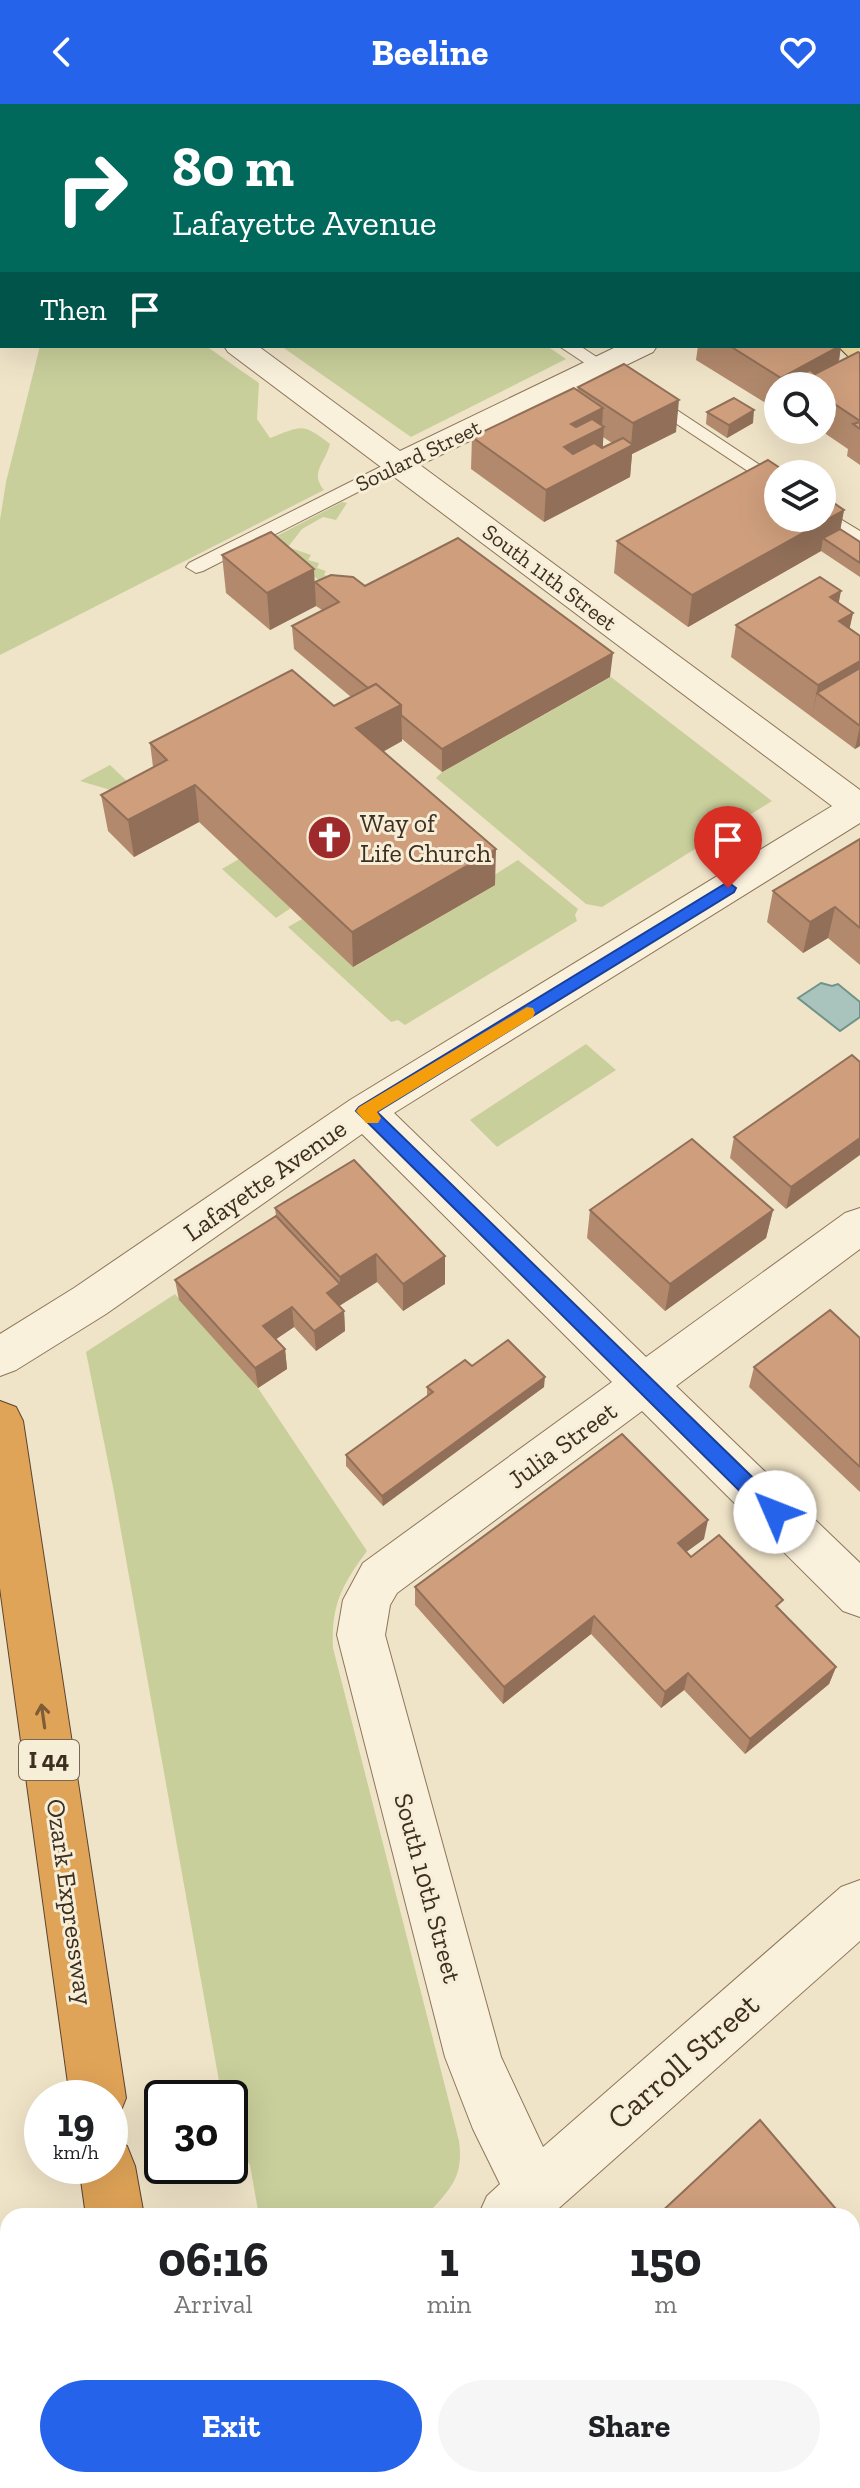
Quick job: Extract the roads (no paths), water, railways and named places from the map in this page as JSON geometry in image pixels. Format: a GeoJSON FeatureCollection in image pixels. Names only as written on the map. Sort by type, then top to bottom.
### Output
{"type":"FeatureCollection","features":[{"type":"Feature","properties":{"kind":"highway","name":"Ozark Expressway"},"geometry":{"type":"LineString","coordinates":[[0,1421],[95,2080]]}},
{"type":"Feature","properties":{"kind":"highway"},"geometry":{"type":"LineString","coordinates":[[110,2184],[114,2208]]}},
{"type":"Feature","properties":{"kind":"street","name":"South 11th Street"},"geometry":{"type":"LineString","coordinates":[[242,348],[859,807]]}},
{"type":"Feature","properties":{"kind":"street","name":"Soulard Street"},"geometry":{"type":"LineString","coordinates":[[398,464],[638,348]]}},
{"type":"Feature","properties":{"kind":"street","name":"Lafayette Avenue"},"geometry":{"type":"LineString","coordinates":[[0,1357],[90,1301],[365,1111],[859,807]]}},
{"type":"Feature","properties":{"kind":"street"},"geometry":{"type":"LineString","coordinates":[[365,1111],[860,1595]]}},
{"type":"Feature","properties":{"kind":"street","name":"Julia Street"},"geometry":{"type":"LineString","coordinates":[[380,1578],[860,1225]]}},
{"type":"Feature","properties":{"kind":"street","name":"South 10th Street"},"geometry":{"type":"LineString","coordinates":[[380,1578],[367,1600],[361,1635],[364,1649],[473,2057],[492,2111],[511,2150],[521,2203]]}},
{"type":"Feature","properties":{"kind":"street","name":"Carroll Street"},"geometry":{"type":"LineString","coordinates":[[521,2203],[860,1906]]}},
{"type":"Feature","properties":{"kind":"lane"},"geometry":{"type":"LineString","coordinates":[[571,348],[764,476]]}},
{"type":"Feature","properties":{"kind":"lane","name":"Soulard Street"},"geometry":{"type":"LineString","coordinates":[[196,567],[398,464]]}},
{"type":"Feature","properties":{"kind":"lane"},"geometry":{"type":"LineString","coordinates":[[836,524],[860,540]]}},
{"type":"Feature","properties":{"kind":"water"},"geometry":{"type":"Polygon","coordinates":[[[821,983],[838,984],[860,1002],[860,1017],[840,1031],[798,998],[821,983]]]}},
{"type":"Feature","properties":{"kind":"place","name":"Way of Life Church"},"geometry":{"type":"Point","coordinates":[329,838]}}]}
